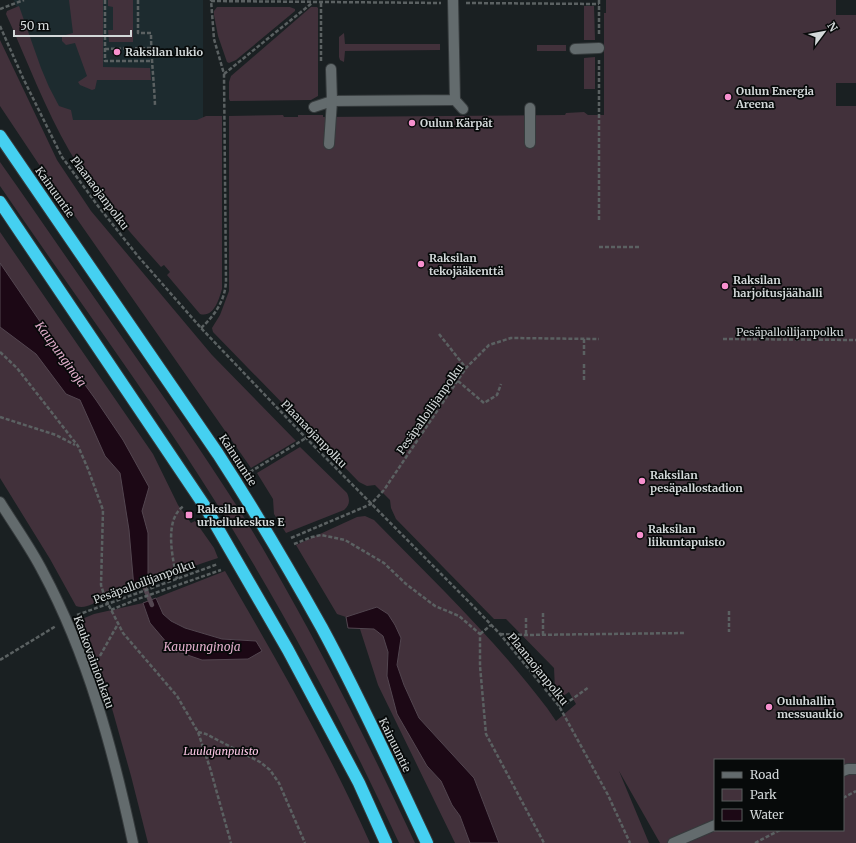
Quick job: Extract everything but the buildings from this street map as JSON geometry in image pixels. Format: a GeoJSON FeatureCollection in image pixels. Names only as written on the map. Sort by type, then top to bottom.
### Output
{"type":"FeatureCollection","features":[{"type":"Feature","properties":{"kind":"highway","name":"Kainuuntie"},"geometry":{"type":"LineString","coordinates":[[0,136],[250,503],[322,628],[392,766],[427,843]]}},
{"type":"Feature","properties":{"kind":"highway"},"geometry":{"type":"LineString","coordinates":[[0,202],[206,508],[288,650],[359,783],[386,843]]}},
{"type":"Feature","properties":{"kind":"street"},"geometry":{"type":"LineString","coordinates":[[453,1],[455,100],[463,109]]}},
{"type":"Feature","properties":{"kind":"street"},"geometry":{"type":"LineString","coordinates":[[575,49],[599,48]]}},
{"type":"Feature","properties":{"kind":"street"},"geometry":{"type":"LineString","coordinates":[[329,144],[332,101],[331,69]]}},
{"type":"Feature","properties":{"kind":"street"},"geometry":{"type":"LineString","coordinates":[[314,107],[332,101],[455,100]]}},
{"type":"Feature","properties":{"kind":"street"},"geometry":{"type":"LineString","coordinates":[[530,108],[530,143]]}},
{"type":"Feature","properties":{"kind":"street","name":"Kaukovainionkatu"},"geometry":{"type":"LineString","coordinates":[[0,502],[43,571],[66,619],[85,667],[95,696],[121,787],[134,843]]}},
{"type":"Feature","properties":{"kind":"street"},"geometry":{"type":"LineString","coordinates":[[844,771],[856,769]]}},
{"type":"Feature","properties":{"kind":"street"},"geometry":{"type":"LineString","coordinates":[[678,841],[714,825]]}},
{"type":"Feature","properties":{"kind":"path"},"geometry":{"type":"LineString","coordinates":[[0,9],[24,0]]}},
{"type":"Feature","properties":{"kind":"path"},"geometry":{"type":"LineString","coordinates":[[106,0],[105,61],[151,61]]}},
{"type":"Feature","properties":{"kind":"path"},"geometry":{"type":"LineString","coordinates":[[138,0],[138,33],[151,33],[151,61],[153,69],[155,105]]}},
{"type":"Feature","properties":{"kind":"path"},"geometry":{"type":"LineString","coordinates":[[201,328],[212,318],[218,309],[226,290],[224,74],[214,39],[211,1],[312,3],[453,1],[599,2],[599,220]]}},
{"type":"Feature","properties":{"kind":"path"},"geometry":{"type":"LineString","coordinates":[[224,74],[312,3]]}},
{"type":"Feature","properties":{"kind":"path","name":"Plaanaojanpolku"},"geometry":{"type":"LineString","coordinates":[[0,26],[23,78],[62,157],[107,219],[201,328],[306,438],[500,634],[559,706],[608,795],[630,843]]}},
{"type":"Feature","properties":{"kind":"path"},"geometry":{"type":"LineString","coordinates":[[105,49],[151,48]]}},
{"type":"Feature","properties":{"kind":"path"},"geometry":{"type":"LineString","coordinates":[[599,247],[640,247]]}},
{"type":"Feature","properties":{"kind":"path"},"geometry":{"type":"LineString","coordinates":[[439,334],[466,368]]}},
{"type":"Feature","properties":{"kind":"path","name":"Pesäpalloilijanpolku"},"geometry":{"type":"LineString","coordinates":[[292,538],[371,504],[384,490],[466,368],[489,345],[511,338],[599,339]]}},
{"type":"Feature","properties":{"kind":"path"},"geometry":{"type":"LineString","coordinates":[[584,339],[584,356]]}},
{"type":"Feature","properties":{"kind":"path","name":"Pesäpalloilijanpolku"},"geometry":{"type":"LineString","coordinates":[[723,339],[856,340]]}},
{"type":"Feature","properties":{"kind":"path"},"geometry":{"type":"LineString","coordinates":[[0,352],[17,368],[78,446],[88,468],[103,510],[101,585],[108,604],[123,633],[176,696],[198,732],[210,768],[231,843]]}},
{"type":"Feature","properties":{"kind":"path"},"geometry":{"type":"LineString","coordinates":[[584,364],[584,380]]}},
{"type":"Feature","properties":{"kind":"path"},"geometry":{"type":"LineString","coordinates":[[458,381],[484,403],[497,395],[501,384]]}},
{"type":"Feature","properties":{"kind":"path"},"geometry":{"type":"LineString","coordinates":[[0,417],[56,435],[78,446]]}},
{"type":"Feature","properties":{"kind":"path"},"geometry":{"type":"LineString","coordinates":[[250,472],[306,438]]}},
{"type":"Feature","properties":{"kind":"path"},"geometry":{"type":"LineString","coordinates":[[177,579],[171,547],[172,528],[176,516],[180,509],[184,506]]}},
{"type":"Feature","properties":{"kind":"path"},"geometry":{"type":"LineString","coordinates":[[294,544],[321,535],[345,540],[384,563],[406,584],[435,606],[459,616],[480,634]]}},
{"type":"Feature","properties":{"kind":"path","name":"Pesäpalloilijanpolku"},"geometry":{"type":"LineString","coordinates":[[76,615],[133,596],[218,564]]}},
{"type":"Feature","properties":{"kind":"path"},"geometry":{"type":"LineString","coordinates":[[111,610],[221,570]]}},
{"type":"Feature","properties":{"kind":"path"},"geometry":{"type":"LineString","coordinates":[[729,611],[729,632]]}},
{"type":"Feature","properties":{"kind":"path"},"geometry":{"type":"LineString","coordinates":[[543,612],[543,635]]}},
{"type":"Feature","properties":{"kind":"path"},"geometry":{"type":"LineString","coordinates":[[526,618],[526,636]]}},
{"type":"Feature","properties":{"kind":"path"},"geometry":{"type":"LineString","coordinates":[[0,660],[66,619]]}},
{"type":"Feature","properties":{"kind":"path"},"geometry":{"type":"LineString","coordinates":[[95,664],[118,623]]}},
{"type":"Feature","properties":{"kind":"path"},"geometry":{"type":"LineString","coordinates":[[490,625],[480,634],[480,666],[486,734],[544,843]]}},
{"type":"Feature","properties":{"kind":"path"},"geometry":{"type":"LineString","coordinates":[[500,634],[526,636],[685,633]]}},
{"type":"Feature","properties":{"kind":"path"},"geometry":{"type":"LineString","coordinates":[[559,706],[568,702],[588,687]]}},
{"type":"Feature","properties":{"kind":"path"},"geometry":{"type":"LineString","coordinates":[[198,732],[206,734],[260,762],[270,770],[279,783],[305,843]]}},
{"type":"Feature","properties":{"kind":"path"},"geometry":{"type":"LineString","coordinates":[[844,798],[856,792]]}},
{"type":"Feature","properties":{"kind":"path"},"geometry":{"type":"LineString","coordinates":[[755,843],[778,831]]}},
{"type":"Feature","properties":{"kind":"shaded area","name":"Raksilan lukio"},"geometry":{"type":"Polygon","coordinates":[[[14,0],[203,0],[203,138],[70,138],[57,114],[14,0]]]}},
{"type":"Feature","properties":{"kind":"green space"},"geometry":{"type":"Polygon","coordinates":[[[69,0],[103,0],[103,67],[150,68],[151,80],[97,80],[95,89],[92,90],[80,85],[78,82],[87,76],[75,43],[66,45],[62,41],[62,36],[73,33],[69,0]]]}},
{"type":"Feature","properties":{"kind":"green space"},"geometry":{"type":"Polygon","coordinates":[[[108,0],[133,0],[133,42],[109,42],[108,30],[113,30],[113,7],[108,6],[108,0]]]}},
{"type":"Feature","properties":{"kind":"green space","name":"Raksilan liikuntapuisto"},"geometry":{"type":"Polygon","coordinates":[[[606,0],[836,0],[836,15],[856,15],[856,83],[836,83],[836,106],[856,106],[856,843],[660,843],[619,771],[649,843],[499,843],[474,778],[419,718],[404,685],[397,665],[401,638],[377,607],[346,617],[337,614],[296,545],[357,517],[365,516],[374,520],[484,633],[529,685],[556,721],[576,704],[569,692],[560,698],[555,690],[554,668],[506,619],[494,619],[396,519],[391,508],[390,500],[375,485],[367,486],[359,482],[213,332],[212,328],[220,315],[229,291],[229,116],[283,115],[284,117],[298,117],[298,115],[323,115],[323,117],[565,115],[566,113],[584,112],[588,115],[604,115],[604,13],[606,13],[606,0]]]}},
{"type":"Feature","properties":{"kind":"green space"},"geometry":{"type":"Polygon","coordinates":[[[19,6],[49,87],[59,106],[71,110],[73,120],[197,120],[206,116],[222,116],[222,289],[215,307],[209,313],[200,314],[167,275],[170,272],[164,265],[161,267],[113,212],[90,183],[70,152],[44,102],[6,14],[7,11],[19,6]]]}},
{"type":"Feature","properties":{"kind":"green space"},"geometry":{"type":"Polygon","coordinates":[[[584,6],[594,6],[595,40],[584,40],[584,6]]]}},
{"type":"Feature","properties":{"kind":"green space"},"geometry":{"type":"Polygon","coordinates":[[[217,7],[290,7],[295,9],[295,11],[236,60],[229,63],[227,62],[218,36],[214,15],[214,11],[217,7]]]}},
{"type":"Feature","properties":{"kind":"green space"},"geometry":{"type":"Polygon","coordinates":[[[311,7],[318,8],[318,96],[311,100],[230,101],[229,82],[231,76],[311,7]]]}},
{"type":"Feature","properties":{"kind":"green space"},"geometry":{"type":"Polygon","coordinates":[[[344,33],[345,44],[440,44],[440,50],[345,51],[344,62],[340,60],[339,57],[339,37],[344,33]]]}},
{"type":"Feature","properties":{"kind":"green space"},"geometry":{"type":"Polygon","coordinates":[[[0,40],[57,160],[91,211],[212,355],[296,441],[251,468],[42,169],[0,106],[0,40]]]}},
{"type":"Feature","properties":{"kind":"green space"},"geometry":{"type":"Polygon","coordinates":[[[537,45],[566,45],[566,51],[537,51],[537,45]]]}},
{"type":"Feature","properties":{"kind":"green space"},"geometry":{"type":"Polygon","coordinates":[[[595,57],[595,89],[584,89],[584,58],[595,57]]]}},
{"type":"Feature","properties":{"kind":"green space"},"geometry":{"type":"Polygon","coordinates":[[[0,162],[212,468],[262,547],[323,656],[361,730],[415,843],[399,843],[340,722],[276,603],[230,525],[175,439],[0,186],[0,162]]]}},
{"type":"Feature","properties":{"kind":"green space"},"geometry":{"type":"Polygon","coordinates":[[[0,232],[153,454],[178,505],[191,523],[195,521],[214,548],[218,558],[132,587],[87,606],[76,606],[50,559],[0,478],[0,232]]]}},
{"type":"Feature","properties":{"kind":"green space"},"geometry":{"type":"Polygon","coordinates":[[[300,447],[347,493],[349,502],[344,510],[286,533],[274,514],[273,499],[257,473],[300,447]]]}},
{"type":"Feature","properties":{"kind":"green space","name":"Luulajanpuisto"},"geometry":{"type":"Polygon","coordinates":[[[225,571],[283,671],[337,773],[370,843],[148,843],[104,680],[82,619],[94,614],[143,603],[150,623],[228,659],[248,659],[256,641],[222,639],[185,628],[171,621],[163,614],[156,598],[225,571]]]}},
{"type":"Feature","properties":{"kind":"green space"},"geometry":{"type":"Polygon","coordinates":[[[360,629],[374,629],[383,635],[388,652],[387,676],[427,766],[441,781],[452,805],[460,816],[470,843],[455,843],[378,685],[360,629]]]}},
{"type":"Feature","properties":{"kind":"water","name":"Kaupunginoja"},"geometry":{"type":"Polygon","coordinates":[[[0,263],[123,440],[149,487],[142,511],[148,533],[148,582],[134,588],[129,530],[120,473],[105,456],[80,400],[66,394],[36,354],[0,327],[0,263]]]}},
{"type":"Feature","properties":{"kind":"water","name":"Kaupunginoja"},"geometry":{"type":"Polygon","coordinates":[[[156,598],[163,614],[171,621],[185,628],[222,639],[256,641],[262,651],[248,659],[202,660],[173,650],[150,623],[143,603],[156,598]]]}},
{"type":"Feature","properties":{"kind":"water"},"geometry":{"type":"Polygon","coordinates":[[[377,607],[388,614],[401,638],[397,665],[404,685],[419,718],[474,778],[499,843],[470,843],[460,816],[452,805],[441,781],[427,766],[397,714],[387,676],[388,652],[383,636],[374,629],[348,628],[346,617],[377,607]]]}},
{"type":"Feature","properties":{"kind":"waterway","name":"Kaupunginoja"},"geometry":{"type":"LineString","coordinates":[[141,579],[152,605]]}},
{"type":"Feature","properties":{"kind":"place","name":"Raksilan lukio"},"geometry":{"type":"Point","coordinates":[117,52]}},
{"type":"Feature","properties":{"kind":"place","name":"Oulun Energia Areena"},"geometry":{"type":"Point","coordinates":[728,97]}},
{"type":"Feature","properties":{"kind":"place","name":"Oulun Kärpät"},"geometry":{"type":"Point","coordinates":[412,123]}},
{"type":"Feature","properties":{"kind":"place","name":"Raksilan tekojääkenttä"},"geometry":{"type":"Point","coordinates":[421,264]}},
{"type":"Feature","properties":{"kind":"place","name":"Raksilan harjoitusjäähalli"},"geometry":{"type":"Point","coordinates":[725,286]}},
{"type":"Feature","properties":{"kind":"place","name":"Raksilan pesäpallostadion"},"geometry":{"type":"Point","coordinates":[642,481]}},
{"type":"Feature","properties":{"kind":"place","name":"Raksilan urheilukeskus E"},"geometry":{"type":"Point","coordinates":[189,515]}},
{"type":"Feature","properties":{"kind":"place","name":"Raksilan liikuntapuisto"},"geometry":{"type":"Point","coordinates":[640,535]}},
{"type":"Feature","properties":{"kind":"place","name":"Ouluhallin messuaukio"},"geometry":{"type":"Point","coordinates":[769,707]}}]}
